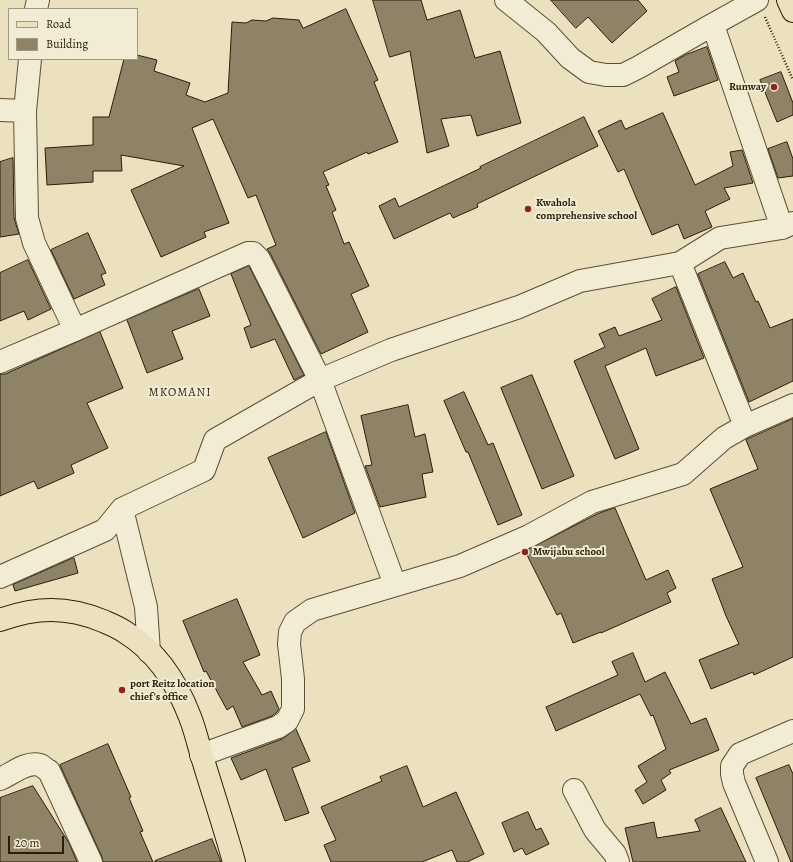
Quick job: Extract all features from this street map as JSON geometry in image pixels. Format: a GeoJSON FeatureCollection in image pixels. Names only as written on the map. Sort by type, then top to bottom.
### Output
{"type":"FeatureCollection","features":[{"type":"Feature","properties":{"kind":"main road"},"geometry":{"type":"LineString","coordinates":[[788,0],[793,11]]}},
{"type":"Feature","properties":{"kind":"main road"},"geometry":{"type":"LineString","coordinates":[[0,620],[24,612],[51,610],[72,612],[93,617],[124,631],[160,663],[170,676],[190,718],[234,862]]}},
{"type":"Feature","properties":{"kind":"street"},"geometry":{"type":"LineString","coordinates":[[506,0],[546,32],[570,58],[589,72],[606,75],[623,75],[712,25],[761,7]]}},
{"type":"Feature","properties":{"kind":"street"},"geometry":{"type":"LineString","coordinates":[[0,576],[105,530],[122,509],[204,470],[215,440],[320,380],[391,350],[519,307],[580,281],[680,263],[720,238],[788,226],[712,25]]}},
{"type":"Feature","properties":{"kind":"street"},"geometry":{"type":"LineString","coordinates":[[30,60],[25,111],[27,218],[34,243],[75,330]]}},
{"type":"Feature","properties":{"kind":"street"},"geometry":{"type":"LineString","coordinates":[[0,110],[25,111]]}},
{"type":"Feature","properties":{"kind":"street"},"geometry":{"type":"LineString","coordinates":[[0,362],[248,253],[253,253],[259,259],[320,380],[395,585]]}},
{"type":"Feature","properties":{"kind":"street"},"geometry":{"type":"LineString","coordinates":[[680,263],[745,426]]}},
{"type":"Feature","properties":{"kind":"street"},"geometry":{"type":"LineString","coordinates":[[201,755],[278,727],[287,721],[293,709],[293,679],[289,644],[290,632],[295,622],[312,610],[460,566],[529,536],[592,502],[683,474],[724,438],[745,426],[793,406]]}},
{"type":"Feature","properties":{"kind":"street"},"geometry":{"type":"LineString","coordinates":[[122,509],[146,607],[149,652]]}},
{"type":"Feature","properties":{"kind":"street"},"geometry":{"type":"LineString","coordinates":[[767,862],[734,783],[732,766],[740,754],[793,731]]}},
{"type":"Feature","properties":{"kind":"street"},"geometry":{"type":"LineString","coordinates":[[2,773],[29,766],[41,765],[48,771],[91,862]]}},
{"type":"Feature","properties":{"kind":"street"},"geometry":{"type":"LineString","coordinates":[[574,790],[594,830],[615,854],[618,862]]}},
{"type":"Feature","properties":{"kind":"path"},"geometry":{"type":"LineString","coordinates":[[761,7],[793,80]]}},
{"type":"Feature","properties":{"kind":"building"},"geometry":{"type":"Polygon","coordinates":[[[373,0],[421,0],[427,20],[460,10],[475,58],[500,51],[521,123],[477,136],[471,115],[441,119],[449,146],[427,153],[410,51],[390,57],[373,0]]]}},
{"type":"Feature","properties":{"kind":"building"},"geometry":{"type":"Polygon","coordinates":[[[551,0],[638,0],[647,11],[612,43],[588,17],[576,28],[551,0]]]}},
{"type":"Feature","properties":{"kind":"building"},"geometry":{"type":"Polygon","coordinates":[[[346,9],[378,80],[374,82],[398,142],[368,154],[367,152],[323,172],[329,185],[326,186],[336,210],[332,212],[344,244],[349,242],[369,286],[351,294],[368,332],[321,354],[267,249],[276,245],[256,195],[248,198],[213,119],[192,128],[229,223],[204,232],[206,237],[161,257],[131,190],[184,166],[121,155],[122,171],[93,171],[93,182],[47,185],[45,148],[93,145],[93,117],[109,117],[124,60],[138,60],[138,55],[157,60],[154,71],[190,83],[186,95],[205,102],[228,93],[232,22],[246,23],[252,20],[266,21],[273,18],[299,20],[303,28],[346,9]]]}},
{"type":"Feature","properties":{"kind":"building"},"geometry":{"type":"Polygon","coordinates":[[[707,47],[718,80],[674,96],[667,77],[679,72],[675,61],[685,55],[707,47]]]}},
{"type":"Feature","properties":{"kind":"building"},"geometry":{"type":"Polygon","coordinates":[[[781,72],[793,103],[793,115],[777,122],[760,80],[781,72]]]}},
{"type":"Feature","properties":{"kind":"building"},"geometry":{"type":"Polygon","coordinates":[[[663,113],[695,185],[733,166],[730,152],[742,150],[753,183],[724,188],[730,199],[705,211],[712,227],[684,239],[678,224],[652,235],[624,169],[618,172],[598,131],[621,120],[625,129],[663,113]]]}},
{"type":"Feature","properties":{"kind":"building"},"geometry":{"type":"Polygon","coordinates":[[[584,117],[598,146],[477,204],[478,207],[453,218],[450,213],[394,239],[379,206],[395,198],[399,207],[584,117]]]}},
{"type":"Feature","properties":{"kind":"building"},"geometry":{"type":"Polygon","coordinates":[[[787,142],[793,159],[793,176],[778,178],[768,149],[787,142]]]}},
{"type":"Feature","properties":{"kind":"building"},"geometry":{"type":"Polygon","coordinates":[[[13,158],[14,218],[19,234],[0,237],[0,162],[13,158]]]}},
{"type":"Feature","properties":{"kind":"building"},"geometry":{"type":"Polygon","coordinates":[[[88,233],[106,273],[101,275],[105,285],[74,299],[51,250],[88,233]]]}},
{"type":"Feature","properties":{"kind":"building"},"geometry":{"type":"Polygon","coordinates":[[[28,260],[51,309],[28,320],[24,311],[0,321],[0,273],[28,260]]]}},
{"type":"Feature","properties":{"kind":"building"},"geometry":{"type":"Polygon","coordinates":[[[725,262],[733,278],[743,273],[770,328],[793,319],[793,381],[749,402],[698,274],[725,262]]]}},
{"type":"Feature","properties":{"kind":"building"},"geometry":{"type":"Polygon","coordinates":[[[249,266],[304,375],[294,380],[275,339],[251,348],[244,328],[251,325],[231,274],[249,266]]]}},
{"type":"Feature","properties":{"kind":"building"},"geometry":{"type":"Polygon","coordinates":[[[676,287],[704,358],[656,376],[646,348],[605,366],[639,449],[615,459],[574,361],[605,347],[599,334],[615,327],[619,336],[662,320],[652,299],[676,287]]]}},
{"type":"Feature","properties":{"kind":"building"},"geometry":{"type":"Polygon","coordinates":[[[199,289],[210,316],[172,331],[183,359],[147,373],[127,320],[199,289]]]}},
{"type":"Feature","properties":{"kind":"building"},"geometry":{"type":"Polygon","coordinates":[[[100,332],[123,388],[87,403],[108,448],[71,465],[74,473],[38,489],[34,481],[0,496],[0,374],[5,374],[100,332]]]}},
{"type":"Feature","properties":{"kind":"building"},"geometry":{"type":"Polygon","coordinates":[[[532,375],[574,476],[542,489],[501,388],[532,375]]]}},
{"type":"Feature","properties":{"kind":"building"},"geometry":{"type":"Polygon","coordinates":[[[464,392],[488,445],[493,443],[522,515],[498,525],[468,452],[466,452],[444,401],[464,392]]]}},
{"type":"Feature","properties":{"kind":"building"},"geometry":{"type":"Polygon","coordinates":[[[408,405],[415,437],[425,434],[433,472],[422,474],[426,497],[380,507],[365,466],[372,465],[361,416],[408,405]]]}},
{"type":"Feature","properties":{"kind":"building"},"geometry":{"type":"Polygon","coordinates":[[[793,419],[793,657],[754,675],[753,672],[711,689],[699,660],[739,644],[726,616],[712,579],[743,567],[710,489],[758,469],[746,440],[793,419]]]}},
{"type":"Feature","properties":{"kind":"building"},"geometry":{"type":"Polygon","coordinates":[[[326,432],[355,513],[303,538],[268,458],[326,432]]]}},
{"type":"Feature","properties":{"kind":"building"},"geometry":{"type":"Polygon","coordinates":[[[615,508],[646,580],[668,570],[676,588],[667,593],[671,602],[601,633],[573,643],[561,613],[557,615],[525,551],[597,514],[615,508]]]}},
{"type":"Feature","properties":{"kind":"building"},"geometry":{"type":"Polygon","coordinates":[[[74,558],[78,573],[15,591],[13,585],[74,558]]]}},
{"type":"Feature","properties":{"kind":"building"},"geometry":{"type":"Polygon","coordinates":[[[237,599],[260,655],[243,662],[262,695],[271,691],[279,709],[272,716],[242,727],[233,706],[227,710],[206,671],[204,672],[183,621],[237,599]]]}},
{"type":"Feature","properties":{"kind":"building"},"geometry":{"type":"Polygon","coordinates":[[[633,653],[645,682],[665,672],[691,724],[706,718],[719,750],[669,770],[671,773],[661,780],[666,790],[643,804],[635,790],[647,782],[638,766],[666,749],[653,715],[651,716],[640,694],[556,731],[546,707],[618,675],[612,662],[633,653]]]}},
{"type":"Feature","properties":{"kind":"building"},"geometry":{"type":"Polygon","coordinates":[[[296,729],[310,761],[292,768],[309,813],[285,821],[266,769],[241,780],[231,758],[282,739],[296,729]]]}},
{"type":"Feature","properties":{"kind":"building"},"geometry":{"type":"Polygon","coordinates":[[[108,744],[131,797],[129,798],[143,831],[140,832],[153,862],[103,862],[60,765],[108,744]]]}},
{"type":"Feature","properties":{"kind":"building"},"geometry":{"type":"Polygon","coordinates":[[[789,765],[793,774],[793,862],[791,862],[756,778],[789,765]]]}},
{"type":"Feature","properties":{"kind":"building"},"geometry":{"type":"Polygon","coordinates":[[[407,766],[423,807],[456,792],[484,854],[467,862],[457,862],[452,850],[422,862],[331,862],[324,845],[336,840],[321,807],[382,781],[380,777],[407,766]]]}},
{"type":"Feature","properties":{"kind":"building"},"geometry":{"type":"Polygon","coordinates":[[[33,786],[69,843],[77,862],[0,862],[0,798],[33,786]]]}},
{"type":"Feature","properties":{"kind":"building"},"geometry":{"type":"Polygon","coordinates":[[[721,808],[746,862],[633,862],[625,828],[654,822],[657,838],[700,831],[695,820],[721,808]]]}},
{"type":"Feature","properties":{"kind":"building"},"geometry":{"type":"Polygon","coordinates":[[[528,812],[536,830],[541,828],[549,844],[526,855],[522,848],[514,852],[502,823],[528,812]]]}},
{"type":"Feature","properties":{"kind":"building"},"geometry":{"type":"Polygon","coordinates":[[[212,839],[221,862],[155,862],[155,861],[212,839]]]}},
{"type":"Feature","properties":{"kind":"place","name":"Runway"},"geometry":{"type":"Point","coordinates":[774,87]}},
{"type":"Feature","properties":{"kind":"place","name":"Kwahola comprehensive school"},"geometry":{"type":"Point","coordinates":[528,209]}},
{"type":"Feature","properties":{"kind":"place","name":"Mwijabu school"},"geometry":{"type":"Point","coordinates":[525,552]}},
{"type":"Feature","properties":{"kind":"place","name":"port Reitz location chief's office"},"geometry":{"type":"Point","coordinates":[122,690]}},
{"type":"Feature","properties":{"kind":"district","name":"MKOMANI"},"geometry":{"type":"Point","coordinates":[180,393]}}]}
